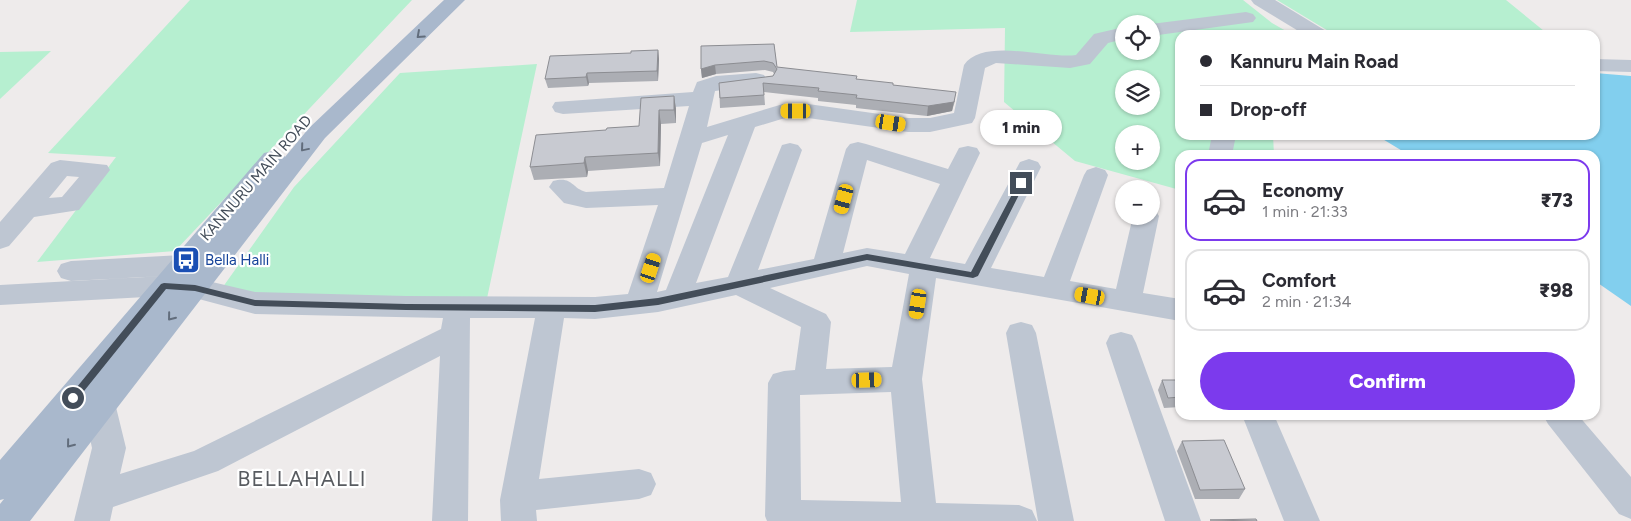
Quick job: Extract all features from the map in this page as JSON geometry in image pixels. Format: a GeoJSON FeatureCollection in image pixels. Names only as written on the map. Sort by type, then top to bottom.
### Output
{"type":"FeatureCollection","features":[{"type":"Feature","properties":{"kind":"main road","name":"KANNURU MAIN ROAD"},"geometry":{"type":"LineString","coordinates":[[180,280],[306,118],[432,0]]}},
{"type":"Feature","properties":{"kind":"main road"},"geometry":{"type":"LineString","coordinates":[[8,521],[92,396],[180,280],[269,191],[317,133],[455,0]]}},
{"type":"Feature","properties":{"kind":"main road"},"geometry":{"type":"LineString","coordinates":[[0,485],[92,396]]}},
{"type":"Feature","properties":{"kind":"street"},"geometry":{"type":"LineString","coordinates":[[1160,30],[1249,27],[1263,1],[1311,30]]}},
{"type":"Feature","properties":{"kind":"street"},"geometry":{"type":"LineString","coordinates":[[692,139],[783,111],[808,111],[908,125],[930,125],[964,118],[975,65],[985,59],[996,57],[1070,62],[1083,60],[1101,38],[1115,35]]}},
{"type":"Feature","properties":{"kind":"street"},"geometry":{"type":"LineString","coordinates":[[1600,65],[1631,66]]}},
{"type":"Feature","properties":{"kind":"street"},"geometry":{"type":"LineString","coordinates":[[639,304],[692,139],[705,87],[716,83],[765,79]]}},
{"type":"Feature","properties":{"kind":"street"},"geometry":{"type":"LineString","coordinates":[[563,108],[702,98]]}},
{"type":"Feature","properties":{"kind":"street"},"geometry":{"type":"LineString","coordinates":[[677,298],[746,122]]}},
{"type":"Feature","properties":{"kind":"street"},"geometry":{"type":"LineString","coordinates":[[826,266],[858,149],[955,180]]}},
{"type":"Feature","properties":{"kind":"street"},"geometry":{"type":"LineString","coordinates":[[739,284],[790,150]]}},
{"type":"Feature","properties":{"kind":"street"},"geometry":{"type":"LineString","coordinates":[[920,520],[906,379],[919,266],[968,153]]}},
{"type":"Feature","properties":{"kind":"street"},"geometry":{"type":"LineString","coordinates":[[973,276],[1029,168]]}},
{"type":"Feature","properties":{"kind":"street"},"geometry":{"type":"LineString","coordinates":[[1053,289],[1096,175]]}},
{"type":"Feature","properties":{"kind":"street"},"geometry":{"type":"LineString","coordinates":[[562,187],[573,196],[586,200],[674,196]]}},
{"type":"Feature","properties":{"kind":"street"},"geometry":{"type":"LineString","coordinates":[[0,240],[26,209]]}},
{"type":"Feature","properties":{"kind":"street"},"geometry":{"type":"LineString","coordinates":[[1128,302],[1144,225]]}},
{"type":"Feature","properties":{"kind":"street"},"geometry":{"type":"LineString","coordinates":[[0,276],[180,280],[255,303],[456,321],[551,308],[595,308],[639,304],[677,298],[867,257],[1175,309]]}},
{"type":"Feature","properties":{"kind":"street"},"geometry":{"type":"LineString","coordinates":[[0,295],[180,280]]}},
{"type":"Feature","properties":{"kind":"street"},"geometry":{"type":"LineString","coordinates":[[739,284],[816,322],[809,382]]}},
{"type":"Feature","properties":{"kind":"street"},"geometry":{"type":"LineString","coordinates":[[551,308],[519,508],[639,484]]}},
{"type":"Feature","properties":{"kind":"street"},"geometry":{"type":"LineString","coordinates":[[95,509],[206,460],[456,321]]}},
{"type":"Feature","properties":{"kind":"street"},"geometry":{"type":"LineString","coordinates":[[450,521],[456,321]]}},
{"type":"Feature","properties":{"kind":"street"},"geometry":{"type":"LineString","coordinates":[[1021,333],[1056,521]]}},
{"type":"Feature","properties":{"kind":"street"},"geometry":{"type":"LineString","coordinates":[[1121,343],[1183,521]]}},
{"type":"Feature","properties":{"kind":"street"},"geometry":{"type":"LineString","coordinates":[[906,379],[784,383],[783,518],[1019,521]]}},
{"type":"Feature","properties":{"kind":"street"},"geometry":{"type":"LineString","coordinates":[[92,396],[109,448],[95,509]]}},
{"type":"Feature","properties":{"kind":"street"},"geometry":{"type":"LineString","coordinates":[[1260,420],[1302,521]]}},
{"type":"Feature","properties":{"kind":"street"},"geometry":{"type":"LineString","coordinates":[[1563,420],[1631,503]]}},
{"type":"Feature","properties":{"kind":"green space"},"geometry":{"type":"Polygon","coordinates":[[[190,0],[412,0],[175,251],[37,262],[116,157],[48,153],[190,0]]]}},
{"type":"Feature","properties":{"kind":"green space"},"geometry":{"type":"Polygon","coordinates":[[[857,0],[1243,0],[1272,23],[1284,30],[1175,30],[1175,140],[1273,140],[1274,150],[1175,150],[1175,189],[1160,184],[1160,180],[1144,180],[1075,161],[1004,102],[1005,28],[850,32],[857,0]]]}},
{"type":"Feature","properties":{"kind":"green space"},"geometry":{"type":"Polygon","coordinates":[[[1277,0],[1506,0],[1543,30],[1327,30],[1277,0]]]}},
{"type":"Feature","properties":{"kind":"green space"},"geometry":{"type":"Polygon","coordinates":[[[51,51],[0,99],[0,52],[51,51]]]}},
{"type":"Feature","properties":{"kind":"green space"},"geometry":{"type":"Polygon","coordinates":[[[537,64],[486,303],[220,291],[294,187],[400,73],[537,64]]]}},
{"type":"Feature","properties":{"kind":"water"},"geometry":{"type":"Polygon","coordinates":[[[1600,73],[1631,76],[1631,306],[1600,284],[1600,150],[1401,150],[1384,140],[1600,140],[1600,73]]]}},
{"type":"Feature","properties":{"kind":"building"},"geometry":{"type":"Polygon","coordinates":[[[774,44],[777,67],[857,76],[856,79],[956,92],[954,102],[928,106],[856,98],[857,95],[818,91],[819,88],[763,83],[764,95],[720,98],[719,83],[773,76],[777,69],[773,63],[764,61],[715,65],[701,69],[701,46],[774,44]]]}},
{"type":"Feature","properties":{"kind":"building"},"geometry":{"type":"Polygon","coordinates":[[[658,50],[657,71],[587,73],[586,77],[545,79],[550,56],[658,50]]]}},
{"type":"Feature","properties":{"kind":"building"},"geometry":{"type":"Polygon","coordinates":[[[674,96],[674,110],[659,110],[658,153],[585,157],[584,163],[530,167],[536,135],[639,126],[641,98],[674,96]]]}},
{"type":"Feature","properties":{"kind":"building"},"geometry":{"type":"Polygon","coordinates":[[[1162,380],[1175,380],[1175,397],[1168,398],[1162,380]]]}},
{"type":"Feature","properties":{"kind":"building"},"geometry":{"type":"Polygon","coordinates":[[[1224,440],[1245,489],[1200,490],[1182,441],[1224,440]]]}},
{"type":"Feature","properties":{"kind":"building"},"geometry":{"type":"Polygon","coordinates":[[[1256,519],[1257,521],[1210,520],[1256,519]]]}},
{"type":"Feature","properties":{"kind":"place","name":"Bella Halli"},"geometry":{"type":"Point","coordinates":[186,260]}},
{"type":"Feature","properties":{"kind":"district","name":"BELLAHALLI"},"geometry":{"type":"Point","coordinates":[302,479]}},
{"type":"Feature","properties":{"kind":"route"},"geometry":{"type":"LineString","coordinates":[[73,398],[164,286],[195,288],[255,303],[406,307],[595,308],[658,302],[867,257],[973,276],[1021,183]]}}]}
